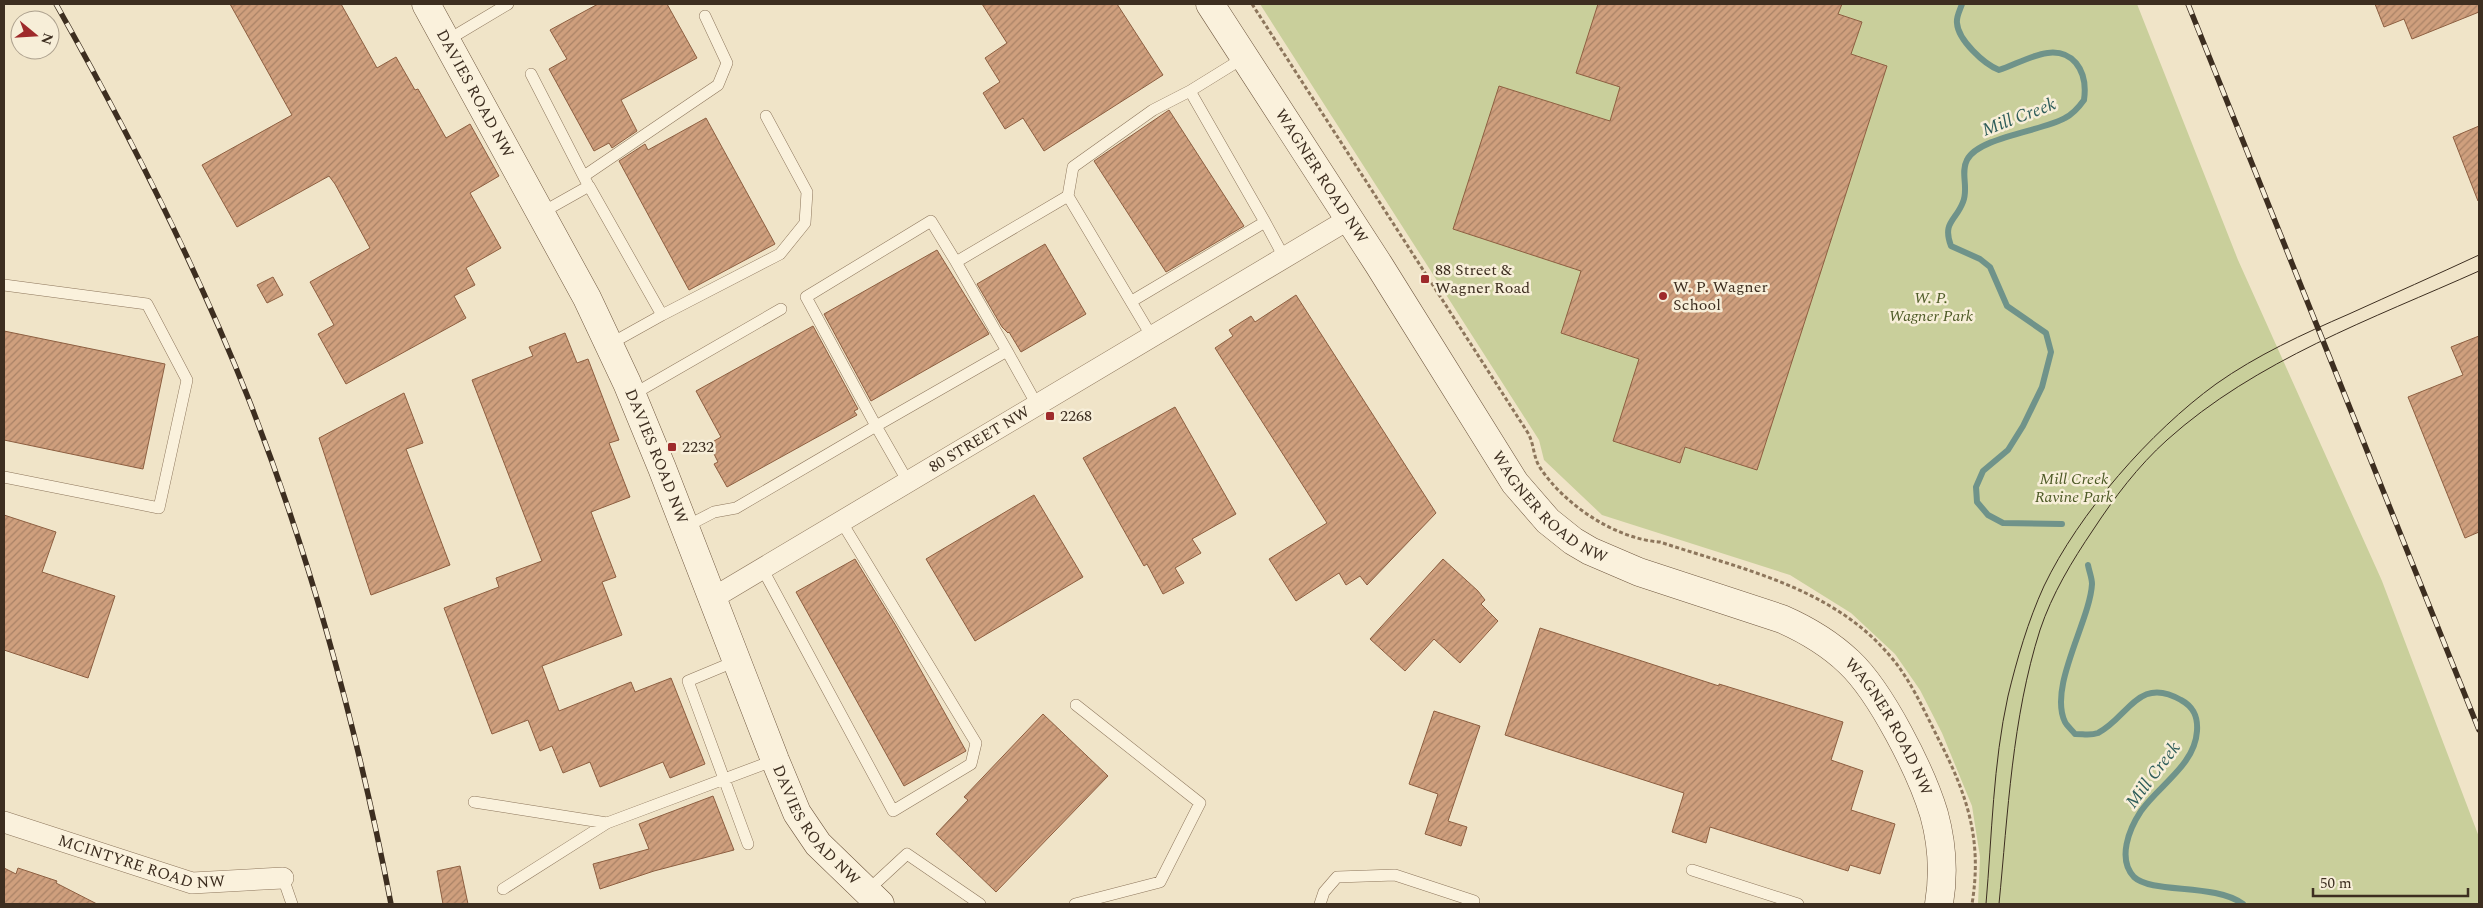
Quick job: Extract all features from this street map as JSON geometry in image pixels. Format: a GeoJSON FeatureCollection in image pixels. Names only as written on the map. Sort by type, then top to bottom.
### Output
{"type":"FeatureCollection","features":[{"type":"Feature","properties":{"kind":"street","name":"DAVIES ROAD NW"},"geometry":{"type":"LineString","coordinates":[[426,4],[541,213],[610,344],[685,527],[775,760],[806,827],[818,844],[873,898]]}},
{"type":"Feature","properties":{"kind":"street","name":"WAGNER ROAD NW"},"geometry":{"type":"LineString","coordinates":[[1210,4],[1350,220],[1515,483],[1548,521],[1573,541],[1623,566],[1782,619],[1806,630],[1828,643],[1866,681],[1891,720],[1934,814],[1942,863],[1939,904]]}},
{"type":"Feature","properties":{"kind":"street","name":"80 STREET NW"},"geometry":{"type":"LineString","coordinates":[[712,598],[1350,220]]}},
{"type":"Feature","properties":{"kind":"street","name":"MCINTYRE ROAD NW"},"geometry":{"type":"LineString","coordinates":[[4,822],[192,883],[283,878]]}},
{"type":"Feature","properties":{"kind":"lane"},"geometry":{"type":"LineString","coordinates":[[446,41],[508,4]]}},
{"type":"Feature","properties":{"kind":"lane"},"geometry":{"type":"LineString","coordinates":[[541,213],[718,86],[727,63],[705,16]]}},
{"type":"Feature","properties":{"kind":"lane"},"geometry":{"type":"LineString","coordinates":[[1152,337],[1068,196],[1073,167],[1153,110],[1190,91],[1245,57]]}},
{"type":"Feature","properties":{"kind":"lane"},"geometry":{"type":"LineString","coordinates":[[531,74],[587,181],[662,316]]}},
{"type":"Feature","properties":{"kind":"lane"},"geometry":{"type":"LineString","coordinates":[[1190,91],[1285,259]]}},
{"type":"Feature","properties":{"kind":"lane"},"geometry":{"type":"LineString","coordinates":[[610,344],[780,254],[805,223],[807,192],[766,116]]}},
{"type":"Feature","properties":{"kind":"lane"},"geometry":{"type":"LineString","coordinates":[[956,262],[1068,196]]}},
{"type":"Feature","properties":{"kind":"lane"},"geometry":{"type":"LineString","coordinates":[[908,482],[806,297],[931,221],[1037,405]]}},
{"type":"Feature","properties":{"kind":"lane"},"geometry":{"type":"LineString","coordinates":[[1132,301],[1265,222]]}},
{"type":"Feature","properties":{"kind":"lane"},"geometry":{"type":"LineString","coordinates":[[4,285],[147,304],[187,380],[160,508],[4,477]]}},
{"type":"Feature","properties":{"kind":"lane"},"geometry":{"type":"LineString","coordinates":[[632,395],[781,309]]}},
{"type":"Feature","properties":{"kind":"lane"},"geometry":{"type":"LineString","coordinates":[[685,527],[714,512],[736,508],[1007,350]]}},
{"type":"Feature","properties":{"kind":"lane"},"geometry":{"type":"LineString","coordinates":[[762,568],[893,811],[972,764],[976,743],[841,521]]}},
{"type":"Feature","properties":{"kind":"lane"},"geometry":{"type":"LineString","coordinates":[[736,661],[688,681],[748,844]]}},
{"type":"Feature","properties":{"kind":"lane"},"geometry":{"type":"LineString","coordinates":[[1075,904],[1160,882],[1200,803],[1076,705]]}},
{"type":"Feature","properties":{"kind":"lane"},"geometry":{"type":"LineString","coordinates":[[503,889],[607,823],[775,760]]}},
{"type":"Feature","properties":{"kind":"lane"},"geometry":{"type":"LineString","coordinates":[[474,802],[607,823]]}},
{"type":"Feature","properties":{"kind":"lane"},"geometry":{"type":"LineString","coordinates":[[873,898],[907,854],[980,904]]}},
{"type":"Feature","properties":{"kind":"lane"},"geometry":{"type":"LineString","coordinates":[[1692,870],[1798,904]]}},
{"type":"Feature","properties":{"kind":"lane"},"geometry":{"type":"LineString","coordinates":[[1320,904],[1324,892],[1337,877],[1395,875],[1474,901]]}},
{"type":"Feature","properties":{"kind":"lane"},"geometry":{"type":"LineString","coordinates":[[283,878],[292,904]]}},
{"type":"Feature","properties":{"kind":"path"},"geometry":{"type":"LineString","coordinates":[[1252,4],[1528,433],[1536,460],[1551,480],[1593,518],[1626,535],[1643,542],[1660,542],[1807,592],[1857,622],[1880,644],[1896,663],[1908,680],[1950,762],[1966,801],[1973,826],[1976,856],[1972,904]]}},
{"type":"Feature","properties":{"kind":"green space","name":"Mill Creek Ravine Park"},"geometry":{"type":"Polygon","coordinates":[[[1260,4],[2137,4],[2238,260],[2382,581],[2479,837],[2479,904],[1978,904],[1980,857],[1972,806],[1942,733],[1920,690],[1895,654],[1851,613],[1790,575],[1602,515],[1544,460],[1539,440],[1260,4]]]}},
{"type":"Feature","properties":{"kind":"building"},"geometry":{"type":"Polygon","coordinates":[[[230,4],[341,4],[377,68],[396,57],[415,90],[418,89],[446,138],[470,124],[499,176],[470,193],[501,248],[466,268],[475,285],[454,296],[466,318],[346,384],[318,334],[334,325],[310,282],[370,248],[335,184],[329,176],[237,227],[202,165],[292,115],[230,4]]]}},
{"type":"Feature","properties":{"kind":"building"},"geometry":{"type":"Polygon","coordinates":[[[598,4],[667,4],[697,58],[621,100],[637,131],[612,148],[609,143],[594,151],[549,69],[567,59],[550,30],[598,4]]]}},
{"type":"Feature","properties":{"kind":"building"},"geometry":{"type":"Polygon","coordinates":[[[982,4],[1117,4],[1163,75],[1044,151],[1023,118],[1005,129],[983,93],[1000,82],[985,58],[1007,43],[982,4]]]}},
{"type":"Feature","properties":{"kind":"building"},"geometry":{"type":"Polygon","coordinates":[[[1598,4],[1842,4],[1838,14],[1862,22],[1851,54],[1887,66],[1757,470],[1685,447],[1680,463],[1613,441],[1639,359],[1561,333],[1581,271],[1453,229],[1499,86],[1610,121],[1620,87],[1576,73],[1598,4]]]}},
{"type":"Feature","properties":{"kind":"building"},"geometry":{"type":"Polygon","coordinates":[[[2375,4],[2479,4],[2479,12],[2412,39],[2404,19],[2384,27],[2375,4]]]}},
{"type":"Feature","properties":{"kind":"building"},"geometry":{"type":"Polygon","coordinates":[[[1169,110],[1244,226],[1166,272],[1094,161],[1169,110]]]}},
{"type":"Feature","properties":{"kind":"building"},"geometry":{"type":"Polygon","coordinates":[[[706,118],[775,244],[689,290],[619,161],[645,144],[648,150],[706,118]]]}},
{"type":"Feature","properties":{"kind":"building"},"geometry":{"type":"Polygon","coordinates":[[[2479,126],[2479,201],[2478,201],[2453,137],[2479,126]]]}},
{"type":"Feature","properties":{"kind":"building"},"geometry":{"type":"Polygon","coordinates":[[[1045,244],[1086,314],[1021,352],[1009,332],[1002,327],[977,284],[1045,244]]]}},
{"type":"Feature","properties":{"kind":"building"},"geometry":{"type":"Polygon","coordinates":[[[937,250],[989,334],[871,401],[824,314],[937,250]]]}},
{"type":"Feature","properties":{"kind":"building"},"geometry":{"type":"Polygon","coordinates":[[[273,277],[283,295],[267,303],[257,285],[273,277]]]}},
{"type":"Feature","properties":{"kind":"building"},"geometry":{"type":"Polygon","coordinates":[[[1296,295],[1436,513],[1367,585],[1360,576],[1346,585],[1339,573],[1296,601],[1269,559],[1327,523],[1215,348],[1233,336],[1229,330],[1251,316],[1255,322],[1296,295]]]}},
{"type":"Feature","properties":{"kind":"building"},"geometry":{"type":"Polygon","coordinates":[[[813,326],[858,409],[854,411],[857,415],[727,487],[714,464],[718,462],[709,444],[721,437],[696,391],[813,326]]]}},
{"type":"Feature","properties":{"kind":"building"},"geometry":{"type":"Polygon","coordinates":[[[4,331],[165,364],[143,469],[4,440],[4,331]]]}},
{"type":"Feature","properties":{"kind":"building"},"geometry":{"type":"Polygon","coordinates":[[[565,333],[577,363],[588,359],[619,440],[609,443],[630,497],[591,512],[616,577],[602,582],[622,635],[542,666],[559,711],[631,682],[635,692],[671,678],[705,764],[670,778],[663,762],[600,787],[590,762],[563,773],[552,746],[540,751],[528,720],[492,734],[444,608],[499,587],[496,578],[542,561],[472,380],[533,356],[529,347],[565,333]]]}},
{"type":"Feature","properties":{"kind":"building"},"geometry":{"type":"Polygon","coordinates":[[[2479,336],[2479,532],[2465,538],[2408,397],[2463,375],[2451,347],[2479,336]]]}},
{"type":"Feature","properties":{"kind":"building"},"geometry":{"type":"Polygon","coordinates":[[[404,393],[423,443],[406,449],[450,565],[371,595],[319,438],[404,393]]]}},
{"type":"Feature","properties":{"kind":"building"},"geometry":{"type":"Polygon","coordinates":[[[1175,407],[1236,514],[1192,539],[1201,553],[1175,568],[1184,583],[1163,594],[1147,564],[1144,566],[1083,458],[1175,407]]]}},
{"type":"Feature","properties":{"kind":"building"},"geometry":{"type":"Polygon","coordinates":[[[1034,495],[1083,577],[975,641],[926,559],[1034,495]]]}},
{"type":"Feature","properties":{"kind":"building"},"geometry":{"type":"Polygon","coordinates":[[[4,515],[56,532],[42,572],[115,596],[88,678],[4,650],[4,515]]]}},
{"type":"Feature","properties":{"kind":"building"},"geometry":{"type":"Polygon","coordinates":[[[855,559],[896,626],[966,751],[904,786],[796,592],[855,559]]]}},
{"type":"Feature","properties":{"kind":"building"},"geometry":{"type":"Polygon","coordinates":[[[1443,559],[1478,591],[1485,600],[1481,604],[1498,621],[1460,663],[1434,639],[1405,671],[1370,639],[1443,559]]]}},
{"type":"Feature","properties":{"kind":"building"},"geometry":{"type":"Polygon","coordinates":[[[1540,628],[1719,686],[1719,684],[1843,722],[1831,760],[1863,771],[1851,810],[1895,824],[1880,874],[1850,865],[1848,871],[1710,827],[1706,843],[1672,832],[1684,793],[1505,735],[1540,628]]]}},
{"type":"Feature","properties":{"kind":"building"},"geometry":{"type":"Polygon","coordinates":[[[1434,711],[1480,726],[1448,821],[1467,827],[1461,846],[1425,834],[1438,794],[1409,784],[1434,711]]]}},
{"type":"Feature","properties":{"kind":"building"},"geometry":{"type":"Polygon","coordinates":[[[1043,714],[1108,776],[996,892],[936,834],[968,800],[964,797],[1043,714]]]}},
{"type":"Feature","properties":{"kind":"building"},"geometry":{"type":"Polygon","coordinates":[[[713,796],[734,850],[654,871],[600,889],[593,864],[649,849],[639,824],[713,796]]]}},
{"type":"Feature","properties":{"kind":"building"},"geometry":{"type":"Polygon","coordinates":[[[460,866],[468,904],[443,904],[437,871],[460,866]]]}},
{"type":"Feature","properties":{"kind":"building"},"geometry":{"type":"Polygon","coordinates":[[[4,868],[16,874],[18,868],[57,881],[56,883],[97,904],[4,904],[4,868]]]}},
{"type":"Feature","properties":{"kind":"waterway","name":"Mill Creek"},"geometry":{"type":"LineString","coordinates":[[1962,4],[1957,21],[1958,30],[1967,44],[1986,63],[1999,70],[2038,55],[2058,53],[2068,56],[2076,63],[2084,80],[2084,100],[2068,116],[2055,123],[1997,140],[1973,152],[1967,160],[1964,170],[1965,197],[1951,222],[1948,232],[1951,246],[1980,259],[1990,267],[2007,306],[2046,333],[2051,352],[2042,387],[2023,426],[2008,450],[1983,471],[1976,487],[1977,502],[1988,515],[2003,523],[2062,524]]}},
{"type":"Feature","properties":{"kind":"waterway","name":"Mill Creek"},"geometry":{"type":"LineString","coordinates":[[2088,565],[2092,579],[2090,599],[2071,654],[2062,691],[2061,708],[2066,724],[2075,734],[2090,735],[2098,733],[2135,702],[2154,692],[2181,700],[2192,709],[2197,721],[2195,743],[2190,754],[2175,774],[2148,801],[2132,826],[2126,853],[2126,862],[2129,870],[2134,877],[2143,882],[2217,893],[2243,904]]}},
{"type":"Feature","properties":{"kind":"tram line"},"geometry":{"type":"LineString","coordinates":[[1986,904],[1999,747],[2015,668],[2028,626],[2044,586],[2076,530],[2096,503],[2118,476],[2166,426],[2191,403],[2232,373],[2298,337],[2479,255]]}},
{"type":"Feature","properties":{"kind":"tram line"},"geometry":{"type":"LineString","coordinates":[[1999,904],[2017,731],[2023,697],[2040,630],[2050,604],[2070,566],[2118,494],[2136,471],[2167,440],[2202,412],[2238,387],[2277,364],[2357,324],[2479,271]]}},
{"type":"Feature","properties":{"kind":"railway"},"geometry":{"type":"LineString","coordinates":[[56,4],[134,149],[183,248],[249,400],[294,524],[332,649],[364,776],[391,904]]}},
{"type":"Feature","properties":{"kind":"railway"},"geometry":{"type":"LineString","coordinates":[[2188,4],[2479,730]]}},
{"type":"Feature","properties":{"kind":"place","name":"88 Street & Wagner Road"},"geometry":{"type":"Point","coordinates":[1425,279]}},
{"type":"Feature","properties":{"kind":"place","name":"W. P. Wagner School"},"geometry":{"type":"Point","coordinates":[1663,296]}},
{"type":"Feature","properties":{"kind":"place","name":"2268"},"geometry":{"type":"Point","coordinates":[1050,416]}},
{"type":"Feature","properties":{"kind":"place","name":"2232"},"geometry":{"type":"Point","coordinates":[672,447]}},
{"type":"Feature","properties":{"kind":"park label","name":"W. P. Wagner Park"},"geometry":{"type":"Point","coordinates":[1931,307]}}]}
